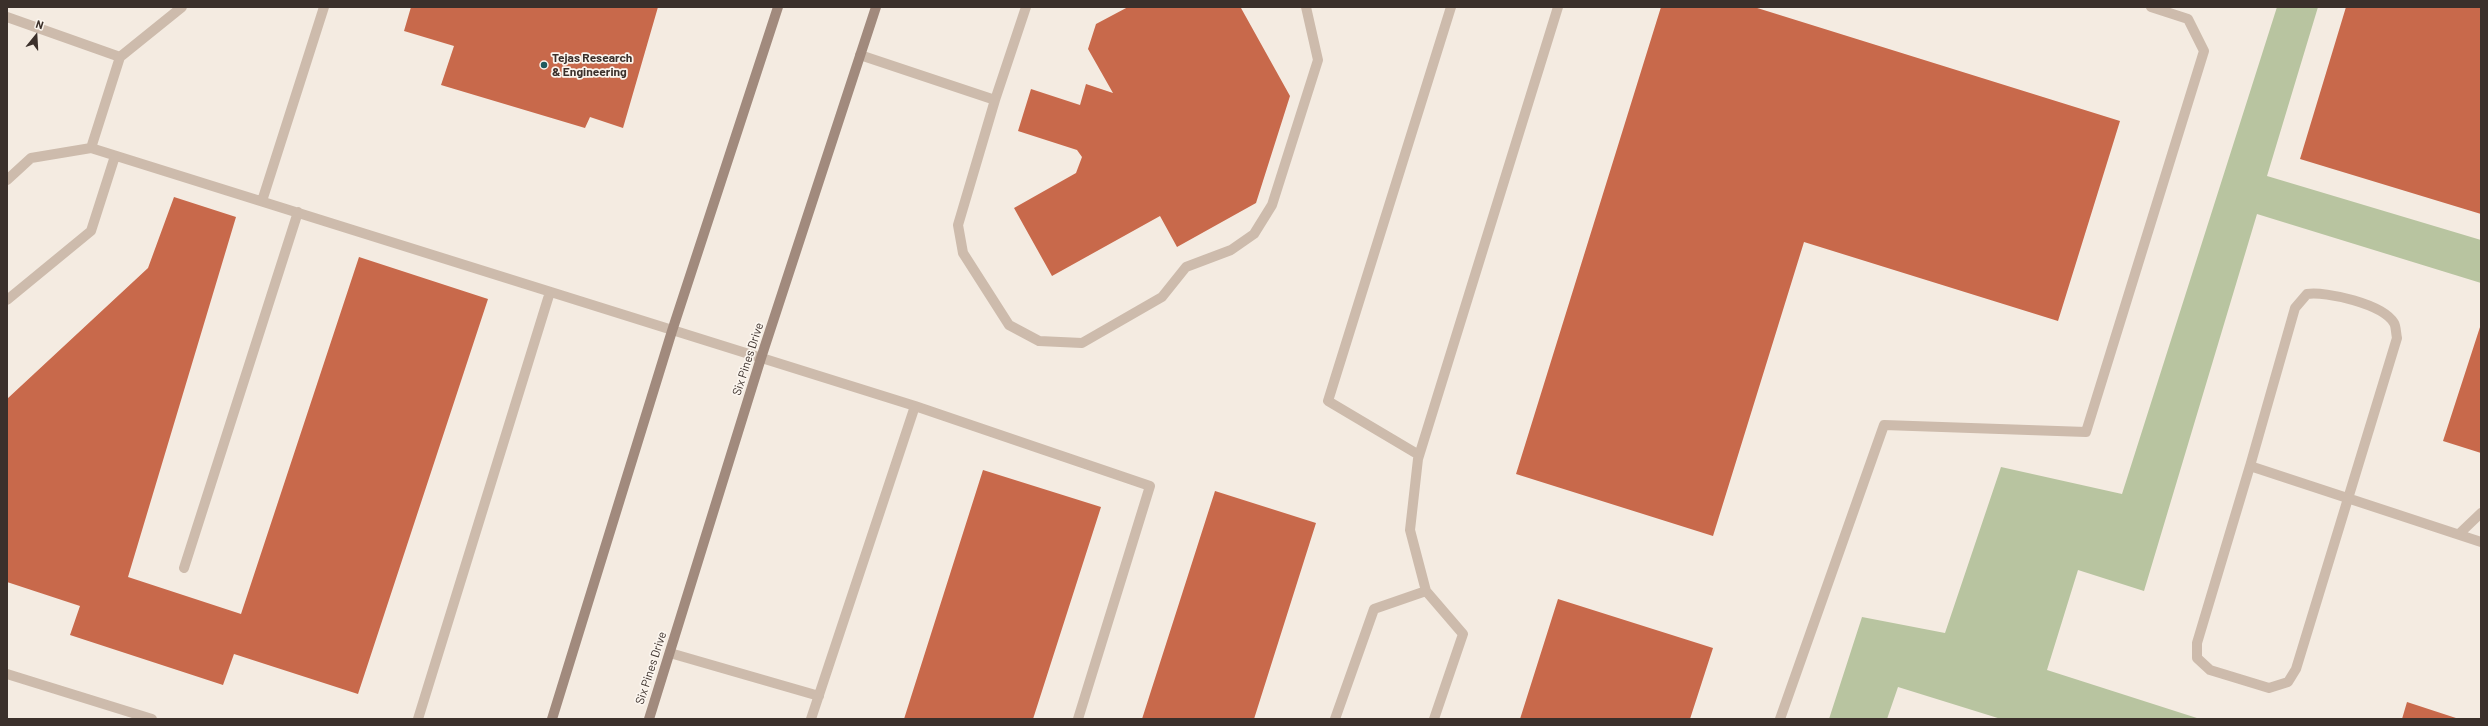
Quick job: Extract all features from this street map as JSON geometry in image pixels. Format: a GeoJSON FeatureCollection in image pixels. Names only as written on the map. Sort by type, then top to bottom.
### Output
{"type":"FeatureCollection","features":[{"type":"Feature","properties":{"kind":"street"},"geometry":{"type":"LineString","coordinates":[[552,719],[672,331],[778,7]]}},
{"type":"Feature","properties":{"kind":"street","name":"Six Pines Drive"},"geometry":{"type":"LineString","coordinates":[[648,719],[670,653],[761,358],[876,7]]}},
{"type":"Feature","properties":{"kind":"lane"},"geometry":{"type":"LineString","coordinates":[[91,148],[120,57],[182,7]]}},
{"type":"Feature","properties":{"kind":"lane"},"geometry":{"type":"LineString","coordinates":[[262,200],[324,7]]}},
{"type":"Feature","properties":{"kind":"lane"},"geometry":{"type":"LineString","coordinates":[[1026,7],[995,100],[958,225],[963,253],[1009,324],[1039,341],[1082,343],[1162,297],[1186,267],[1231,250],[1254,234],[1272,205],[1318,60],[1306,7]]}},
{"type":"Feature","properties":{"kind":"lane"},"geometry":{"type":"LineString","coordinates":[[1419,455],[1328,401],[1451,7]]}},
{"type":"Feature","properties":{"kind":"lane"},"geometry":{"type":"LineString","coordinates":[[1434,719],[1463,634],[1426,591],[1410,530],[1419,455],[1558,7]]}},
{"type":"Feature","properties":{"kind":"lane"},"geometry":{"type":"LineString","coordinates":[[1780,719],[1884,425],[2086,432],[2204,51],[2188,19],[2150,7]]}},
{"type":"Feature","properties":{"kind":"lane"},"geometry":{"type":"LineString","coordinates":[[7,17],[120,57]]}},
{"type":"Feature","properties":{"kind":"lane"},"geometry":{"type":"LineString","coordinates":[[860,55],[995,100]]}},
{"type":"Feature","properties":{"kind":"lane"},"geometry":{"type":"LineString","coordinates":[[7,180],[31,158],[91,148],[262,200],[672,331],[915,406],[1150,486],[1078,719]]}},
{"type":"Feature","properties":{"kind":"lane"},"geometry":{"type":"LineString","coordinates":[[7,300],[91,231],[115,156]]}},
{"type":"Feature","properties":{"kind":"lane"},"geometry":{"type":"LineString","coordinates":[[184,568],[298,212]]}},
{"type":"Feature","properties":{"kind":"lane"},"geometry":{"type":"LineString","coordinates":[[418,719],[550,292]]}},
{"type":"Feature","properties":{"kind":"lane"},"geometry":{"type":"LineString","coordinates":[[2320,292],[2381,310],[2395,323],[2397,338],[2296,669],[2288,682],[2269,688],[2210,670],[2197,658],[2197,643],[2250,466],[2295,308],[2306,294],[2320,292]]}},
{"type":"Feature","properties":{"kind":"lane"},"geometry":{"type":"LineString","coordinates":[[811,719],[915,406]]}},
{"type":"Feature","properties":{"kind":"lane"},"geometry":{"type":"LineString","coordinates":[[2250,466],[2481,542]]}},
{"type":"Feature","properties":{"kind":"lane"},"geometry":{"type":"LineString","coordinates":[[2459,534],[2481,513]]}},
{"type":"Feature","properties":{"kind":"lane"},"geometry":{"type":"LineString","coordinates":[[1335,719],[1374,609],[1426,591]]}},
{"type":"Feature","properties":{"kind":"lane"},"geometry":{"type":"LineString","coordinates":[[670,653],[819,696]]}},
{"type":"Feature","properties":{"kind":"lane"},"geometry":{"type":"LineString","coordinates":[[7,674],[152,719]]}},
{"type":"Feature","properties":{"kind":"green space"},"geometry":{"type":"Polygon","coordinates":[[[2277,7],[2318,7],[2267,176],[2481,240],[2481,283],[2257,214],[2144,591],[2078,570],[2047,670],[2200,719],[2001,719],[1898,687],[1887,719],[1829,719],[1862,617],[1945,633],[2001,467],[2122,494],[2277,7]]]}},
{"type":"Feature","properties":{"kind":"building","name":"Tejas Research & Engineering"},"geometry":{"type":"Polygon","coordinates":[[[411,7],[658,7],[623,128],[590,117],[585,128],[441,85],[454,46],[404,31],[411,7]]]}},
{"type":"Feature","properties":{"kind":"building"},"geometry":{"type":"Polygon","coordinates":[[[1128,7],[1241,8],[1290,96],[1256,203],[1177,247],[1160,216],[1052,276],[1014,208],[1076,173],[1082,157],[1077,150],[1018,131],[1031,89],[1080,105],[1086,84],[1113,93],[1088,49],[1096,24],[1128,7]]]}},
{"type":"Feature","properties":{"kind":"building"},"geometry":{"type":"Polygon","coordinates":[[[1661,7],[1754,7],[2120,121],[2058,321],[1804,242],[1713,536],[1516,474],[1661,7]]]}},
{"type":"Feature","properties":{"kind":"building"},"geometry":{"type":"Polygon","coordinates":[[[2346,7],[2481,7],[2481,214],[2300,159],[2346,7]]]}},
{"type":"Feature","properties":{"kind":"building"},"geometry":{"type":"Polygon","coordinates":[[[174,197],[236,217],[128,577],[241,614],[359,257],[488,299],[358,694],[234,654],[223,685],[70,635],[80,606],[7,582],[7,399],[148,268],[174,197]]]}},
{"type":"Feature","properties":{"kind":"building"},"geometry":{"type":"Polygon","coordinates":[[[2481,324],[2481,453],[2443,441],[2481,324]]]}},
{"type":"Feature","properties":{"kind":"building"},"geometry":{"type":"Polygon","coordinates":[[[983,470],[1101,507],[1033,719],[904,719],[983,470]]]}},
{"type":"Feature","properties":{"kind":"building"},"geometry":{"type":"Polygon","coordinates":[[[1215,491],[1316,523],[1254,719],[1142,719],[1215,491]]]}},
{"type":"Feature","properties":{"kind":"building"},"geometry":{"type":"Polygon","coordinates":[[[1558,599],[1713,648],[1690,719],[1520,719],[1558,599]]]}},
{"type":"Feature","properties":{"kind":"building"},"geometry":{"type":"Polygon","coordinates":[[[2407,702],[2459,719],[2402,719],[2407,702]]]}},
{"type":"Feature","properties":{"kind":"place","name":"Tejas Research & Engineering"},"geometry":{"type":"Point","coordinates":[544,65]}}]}
